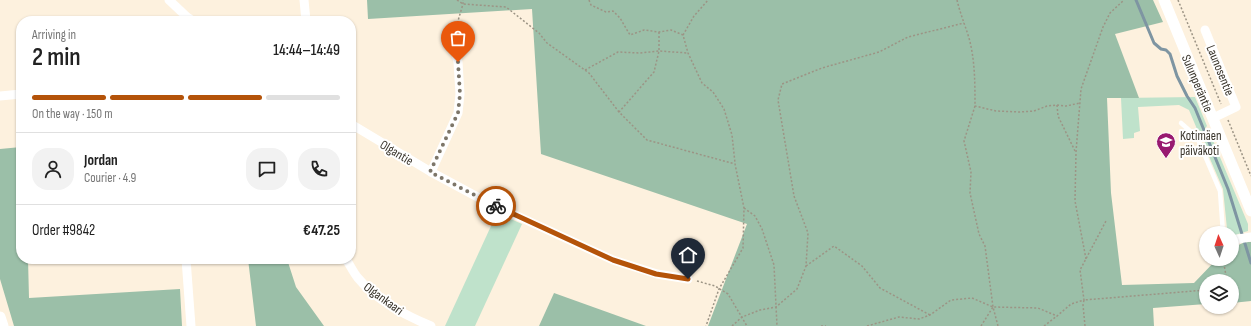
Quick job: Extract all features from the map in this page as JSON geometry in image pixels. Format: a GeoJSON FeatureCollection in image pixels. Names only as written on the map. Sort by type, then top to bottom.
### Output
{"type":"FeatureCollection","features":[{"type":"Feature","properties":{"kind":"street"},"geometry":{"type":"LineString","coordinates":[[169,0],[186,16]]}},
{"type":"Feature","properties":{"kind":"street"},"geometry":{"type":"LineString","coordinates":[[304,0],[306,16]]}},
{"type":"Feature","properties":{"kind":"street","name":"Sulunperäntie"},"geometry":{"type":"LineString","coordinates":[[1164,0],[1212,118],[1214,130],[1251,211]]}},
{"type":"Feature","properties":{"kind":"street","name":"Launosentie"},"geometry":{"type":"LineString","coordinates":[[1205,30],[1236,107],[1212,118]]}},
{"type":"Feature","properties":{"kind":"street"},"geometry":{"type":"LineString","coordinates":[[430,172],[458,113],[460,94],[458,62],[452,39]]}},
{"type":"Feature","properties":{"kind":"street"},"geometry":{"type":"LineString","coordinates":[[0,96],[16,94]]}},
{"type":"Feature","properties":{"kind":"street","name":"Olgantie"},"geometry":{"type":"LineString","coordinates":[[356,127],[430,172],[485,202],[613,260],[656,274],[688,279]]}},
{"type":"Feature","properties":{"kind":"street"},"geometry":{"type":"LineString","coordinates":[[1239,239],[1250,237]]}},
{"type":"Feature","properties":{"kind":"street"},"geometry":{"type":"LineString","coordinates":[[186,264],[191,326]]}},
{"type":"Feature","properties":{"kind":"street","name":"Olgankaari"},"geometry":{"type":"LineString","coordinates":[[349,264],[358,278],[376,295],[400,311],[431,326]]}},
{"type":"Feature","properties":{"kind":"street"},"geometry":{"type":"LineString","coordinates":[[0,317],[3,326]]}},
{"type":"Feature","properties":{"kind":"lane"},"geometry":{"type":"LineString","coordinates":[[1181,123],[1198,136],[1220,191],[1222,226]]}},
{"type":"Feature","properties":{"kind":"lane"},"geometry":{"type":"LineString","coordinates":[[1198,136],[1214,130]]}},
{"type":"Feature","properties":{"kind":"path"},"geometry":{"type":"LineString","coordinates":[[457,0],[463,4],[506,7],[539,33],[547,43],[590,73],[619,112],[647,140],[735,164]]}},
{"type":"Feature","properties":{"kind":"path"},"geometry":{"type":"LineString","coordinates":[[452,39],[463,0]]}},
{"type":"Feature","properties":{"kind":"path"},"geometry":{"type":"LineString","coordinates":[[589,0],[591,5],[606,12],[613,11],[620,18],[630,36],[644,30],[659,32],[671,30],[683,35]]}},
{"type":"Feature","properties":{"kind":"path"},"geometry":{"type":"LineString","coordinates":[[706,326],[719,289],[743,248],[744,208],[735,164],[732,136],[724,109],[713,92],[702,83],[688,53],[683,35],[694,16],[708,0]]}},
{"type":"Feature","properties":{"kind":"path"},"geometry":{"type":"LineString","coordinates":[[957,0],[970,41],[975,69],[975,106],[964,141],[971,172],[970,193],[979,234],[985,246],[998,326]]}},
{"type":"Feature","properties":{"kind":"path"},"geometry":{"type":"LineString","coordinates":[[1086,259],[1075,201],[1076,152],[1081,89],[1103,26],[1110,13],[1124,0]]}},
{"type":"Feature","properties":{"kind":"path","name":"Sulunperäntie"},"geometry":{"type":"LineString","coordinates":[[1178,0],[1251,176]]}},
{"type":"Feature","properties":{"kind":"path"},"geometry":{"type":"LineString","coordinates":[[732,326],[742,317],[760,310],[776,307],[796,289],[806,266],[808,233],[794,196],[778,100],[782,84],[822,68],[879,52],[908,37],[964,24]]}},
{"type":"Feature","properties":{"kind":"path"},"geometry":{"type":"LineString","coordinates":[[619,112],[654,72],[659,51],[659,32]]}},
{"type":"Feature","properties":{"kind":"path"},"geometry":{"type":"LineString","coordinates":[[585,70],[618,52],[640,53],[659,51],[688,53]]}},
{"type":"Feature","properties":{"kind":"path"},"geometry":{"type":"LineString","coordinates":[[975,106],[996,111],[1019,112],[1034,111],[1047,106],[1066,106],[1080,103]]}},
{"type":"Feature","properties":{"kind":"path"},"geometry":{"type":"LineString","coordinates":[[1057,105],[1058,116],[1076,152]]}},
{"type":"Feature","properties":{"kind":"path"},"geometry":{"type":"LineString","coordinates":[[744,208],[755,216],[762,229],[774,265],[777,326]]}},
{"type":"Feature","properties":{"kind":"path"},"geometry":{"type":"LineString","coordinates":[[1085,326],[1084,300],[1080,270],[1106,221]]}},
{"type":"Feature","properties":{"kind":"path"},"geometry":{"type":"LineString","coordinates":[[806,266],[834,246],[862,266],[880,288],[930,315]]}},
{"type":"Feature","properties":{"kind":"path"},"geometry":{"type":"LineString","coordinates":[[688,279],[714,286],[728,294],[747,326]]}},
{"type":"Feature","properties":{"kind":"path"},"geometry":{"type":"LineString","coordinates":[[1044,326],[1071,304],[1084,300],[1199,291]]}},
{"type":"Feature","properties":{"kind":"path"},"geometry":{"type":"LineString","coordinates":[[867,326],[899,317],[919,319],[930,315],[951,300],[972,298],[994,307],[1038,308],[1057,316]]}},
{"type":"Feature","properties":{"kind":"path"},"geometry":{"type":"LineString","coordinates":[[981,326],[994,307]]}},
{"type":"Feature","properties":{"kind":"path"},"geometry":{"type":"LineString","coordinates":[[821,326],[826,326]]}},
{"type":"Feature","properties":{"kind":"green space"},"geometry":{"type":"Polygon","coordinates":[[[367,0],[1153,0],[1163,22],[1115,34],[1139,98],[1107,98],[1111,193],[1122,285],[1194,283],[1199,278],[1199,305],[1153,308],[1154,326],[708,326],[747,224],[541,154],[532,9],[368,19],[367,0]]]}},
{"type":"Feature","properties":{"kind":"green space"},"geometry":{"type":"Polygon","coordinates":[[[1195,97],[1207,126],[1202,132],[1197,129],[1189,110],[1179,105],[1138,107],[1140,131],[1134,133],[1134,138],[1123,139],[1121,98],[1195,97]]]}},
{"type":"Feature","properties":{"kind":"green space"},"geometry":{"type":"Polygon","coordinates":[[[1212,138],[1248,224],[1248,231],[1239,234],[1239,226],[1227,226],[1223,189],[1204,145],[1206,139],[1212,138]]]}},
{"type":"Feature","properties":{"kind":"green space"},"geometry":{"type":"Polygon","coordinates":[[[16,147],[16,264],[28,264],[29,298],[180,289],[182,326],[14,326],[0,279],[0,149],[16,147]]]}},
{"type":"Feature","properties":{"kind":"green space"},"geometry":{"type":"Polygon","coordinates":[[[497,213],[522,224],[475,326],[445,326],[497,213]]]}},
{"type":"Feature","properties":{"kind":"green space"},"geometry":{"type":"Polygon","coordinates":[[[1247,242],[1251,242],[1251,301],[1239,302],[1239,274],[1203,274],[1210,266],[1239,266],[1239,245],[1247,242]]]}},
{"type":"Feature","properties":{"kind":"green space"},"geometry":{"type":"Polygon","coordinates":[[[249,264],[289,264],[296,287],[324,326],[256,326],[249,264]]]}},
{"type":"Feature","properties":{"kind":"green space"},"geometry":{"type":"Polygon","coordinates":[[[554,293],[646,326],[539,326],[554,293]]]}},
{"type":"Feature","properties":{"kind":"waterway"},"geometry":{"type":"LineString","coordinates":[[1136,0],[1154,43],[1170,54],[1177,76],[1195,108],[1228,189],[1251,263]]}},
{"type":"Feature","properties":{"kind":"way so far"},"geometry":{"type":"LineString","coordinates":[[458,62],[460,94],[458,113],[430,172],[485,202],[496,206]]}},
{"type":"Feature","properties":{"kind":"place","name":"Kotimäen päiväkoti"},"geometry":{"type":"Point","coordinates":[1166,159]}},
{"type":"Feature","properties":{"kind":"route"},"geometry":{"type":"LineString","coordinates":[[496,206],[613,260],[656,274],[688,279]]}}]}
